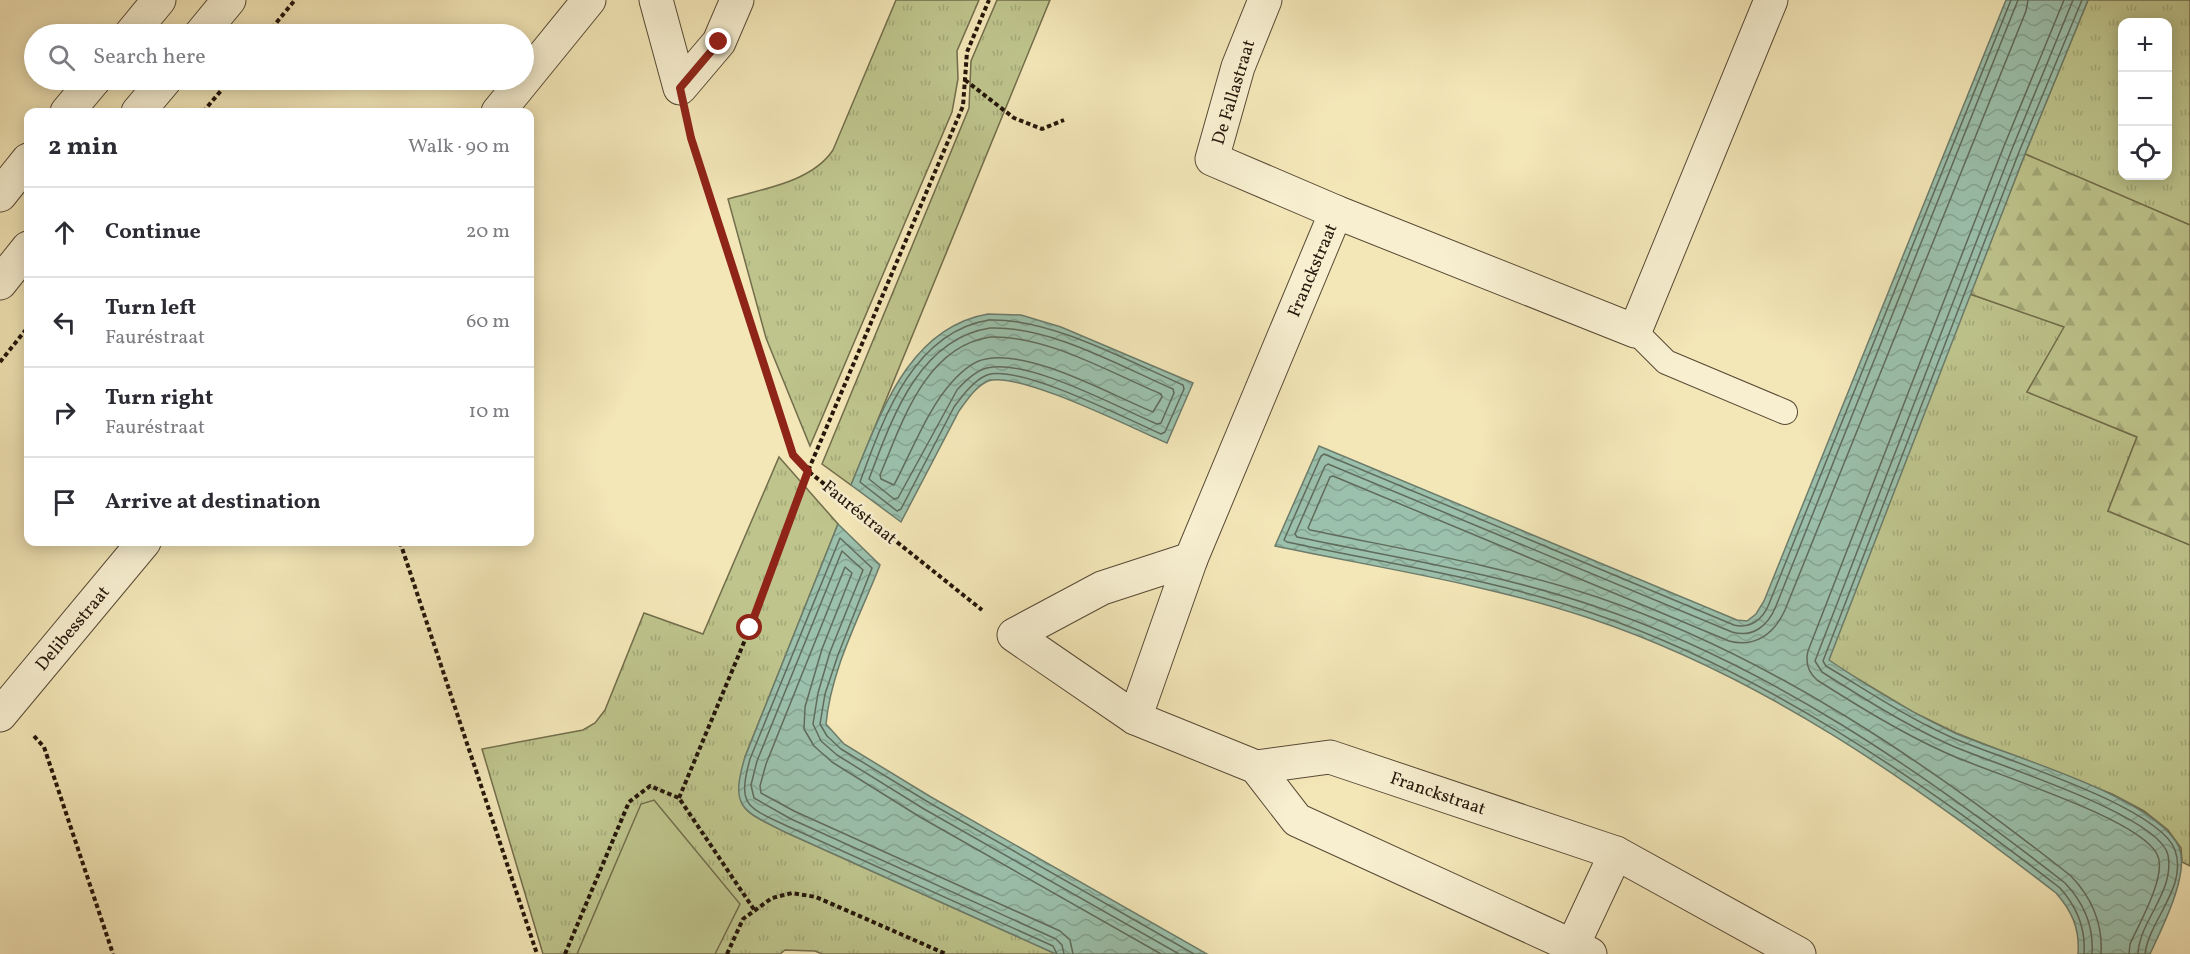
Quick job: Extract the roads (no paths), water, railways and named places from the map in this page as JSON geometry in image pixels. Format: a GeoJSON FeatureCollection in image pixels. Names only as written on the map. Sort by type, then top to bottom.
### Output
{"type":"FeatureCollection","features":[{"type":"Feature","properties":{"kind":"street"},"geometry":{"type":"LineString","coordinates":[[139,24],[159,0]]}},
{"type":"Feature","properties":{"kind":"street"},"geometry":{"type":"LineString","coordinates":[[209,24],[229,0]]}},
{"type":"Feature","properties":{"kind":"street"},"geometry":{"type":"LineString","coordinates":[[534,67],[588,0]]}},
{"type":"Feature","properties":{"kind":"street"},"geometry":{"type":"LineString","coordinates":[[656,0],[680,88],[719,42],[737,0]]}},
{"type":"Feature","properties":{"kind":"street","name":"De Fallastraat"},"geometry":{"type":"LineString","coordinates":[[1265,0],[1238,67],[1212,159],[1336,212]]}},
{"type":"Feature","properties":{"kind":"street"},"geometry":{"type":"LineString","coordinates":[[1635,331],[1771,0]]}},
{"type":"Feature","properties":{"kind":"street"},"geometry":{"type":"LineString","coordinates":[[70,108],[86,90]]}},
{"type":"Feature","properties":{"kind":"street"},"geometry":{"type":"LineString","coordinates":[[141,108],[157,90]]}},
{"type":"Feature","properties":{"kind":"street"},"geometry":{"type":"LineString","coordinates":[[501,108],[516,90]]}},
{"type":"Feature","properties":{"kind":"street"},"geometry":{"type":"LineString","coordinates":[[0,195],[24,165]]}},
{"type":"Feature","properties":{"kind":"street","name":"Franckstraat"},"geometry":{"type":"LineString","coordinates":[[1135,718],[1191,559],[1336,212],[1635,331]]}},
{"type":"Feature","properties":{"kind":"street"},"geometry":{"type":"LineString","coordinates":[[0,283],[24,253]]}},
{"type":"Feature","properties":{"kind":"street","name":"Delibesstraat"},"geometry":{"type":"LineString","coordinates":[[4,710],[141,546]]}},
{"type":"Feature","properties":{"kind":"street"},"geometry":{"type":"LineString","coordinates":[[1191,559],[1102,588],[1014,635],[1135,718],[1256,768],[1297,820],[1581,951],[1616,853]]}},
{"type":"Feature","properties":{"kind":"street","name":"Franckstraat"},"geometry":{"type":"LineString","coordinates":[[1256,768],[1330,757],[1616,853],[1799,954]]}},
{"type":"Feature","properties":{"kind":"lane","name":"Franckstraat"},"geometry":{"type":"LineString","coordinates":[[1635,331],[1666,362],[1785,412]]}},
{"type":"Feature","properties":{"kind":"water"},"geometry":{"type":"Polygon","coordinates":[[[2006,0],[2088,0],[2025,154],[1829,660],[1922,717],[1955,733],[2112,795],[2165,828],[2179,847],[2181,871],[2173,901],[2150,954],[2078,954],[2078,936],[2074,921],[2056,893],[1891,773],[1775,701],[1715,670],[1653,642],[1551,606],[1473,586],[1275,546],[1319,446],[1737,620],[1747,621],[1756,614],[1764,601],[2006,0]]]}},
{"type":"Feature","properties":{"kind":"water"},"geometry":{"type":"Polygon","coordinates":[[[988,314],[1021,315],[1061,327],[1193,383],[1167,443],[1049,392],[1003,380],[988,381],[975,390],[959,411],[901,522],[851,485],[873,432],[899,380],[916,357],[936,337],[960,323],[988,314]]]}},
{"type":"Feature","properties":{"kind":"water"},"geometry":{"type":"Polygon","coordinates":[[[838,524],[880,565],[840,663],[826,724],[844,744],[931,797],[1207,954],[1056,954],[785,832],[749,812],[739,797],[745,757],[838,524]]]}}]}
